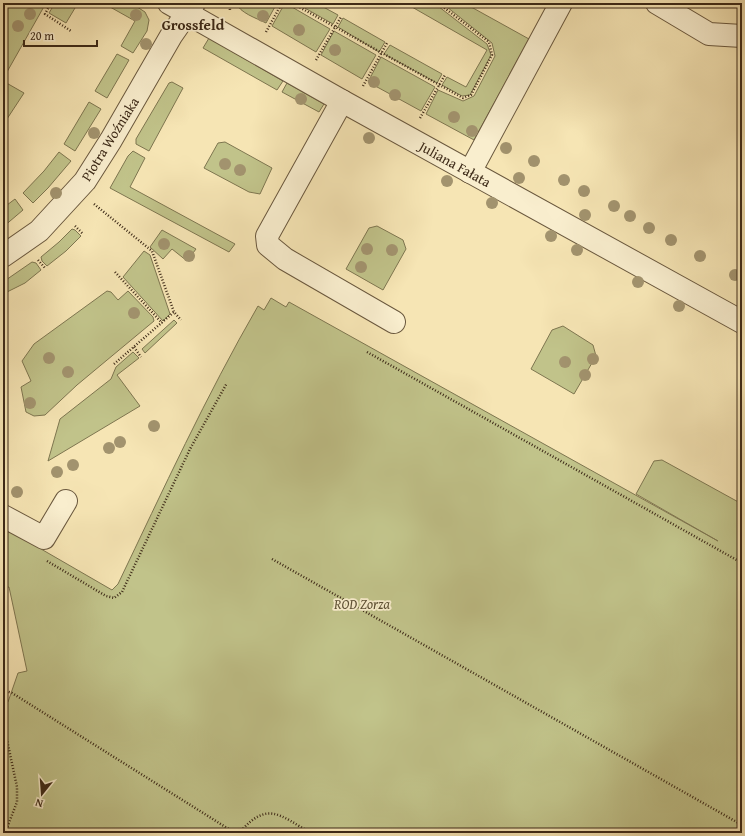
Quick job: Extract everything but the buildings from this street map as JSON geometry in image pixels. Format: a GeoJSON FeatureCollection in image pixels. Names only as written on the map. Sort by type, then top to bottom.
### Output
{"type":"FeatureCollection","features":[{"type":"Feature","properties":{"kind":"street"},"geometry":{"type":"LineString","coordinates":[[470,172],[561,3]]}},
{"type":"Feature","properties":{"kind":"street"},"geometry":{"type":"LineString","coordinates":[[657,3],[709,34],[742,36]]}},
{"type":"Feature","properties":{"kind":"street","name":"Juliana Fałata"},"geometry":{"type":"LineString","coordinates":[[184,6],[342,101],[742,322]]}},
{"type":"Feature","properties":{"kind":"street","name":"Piotra Woźniaka"},"geometry":{"type":"LineString","coordinates":[[3,256],[39,231],[85,181],[111,140],[171,36],[184,6]]}},
{"type":"Feature","properties":{"kind":"street"},"geometry":{"type":"LineString","coordinates":[[342,101],[267,236],[268,245],[285,259],[394,322]]}},
{"type":"Feature","properties":{"kind":"street"},"geometry":{"type":"LineString","coordinates":[[3,516],[44,538],[66,501]]}},
{"type":"Feature","properties":{"kind":"path"},"geometry":{"type":"LineString","coordinates":[[51,3],[45,14],[71,31]]}},
{"type":"Feature","properties":{"kind":"path"},"geometry":{"type":"LineString","coordinates":[[265,33],[282,3]]}},
{"type":"Feature","properties":{"kind":"path"},"geometry":{"type":"LineString","coordinates":[[292,3],[463,98],[471,95],[492,55],[489,42],[438,3]]}},
{"type":"Feature","properties":{"kind":"path"},"geometry":{"type":"LineString","coordinates":[[316,61],[341,17]]}},
{"type":"Feature","properties":{"kind":"path"},"geometry":{"type":"LineString","coordinates":[[362,87],[387,43]]}},
{"type":"Feature","properties":{"kind":"path"},"geometry":{"type":"LineString","coordinates":[[420,119],[445,75]]}},
{"type":"Feature","properties":{"kind":"path"},"geometry":{"type":"LineString","coordinates":[[92,202],[152,251],[174,312],[180,320]]}},
{"type":"Feature","properties":{"kind":"path"},"geometry":{"type":"LineString","coordinates":[[72,224],[83,234]]}},
{"type":"Feature","properties":{"kind":"path"},"geometry":{"type":"LineString","coordinates":[[34,256],[45,268]]}},
{"type":"Feature","properties":{"kind":"path"},"geometry":{"type":"LineString","coordinates":[[115,272],[162,323]]}},
{"type":"Feature","properties":{"kind":"path"},"geometry":{"type":"LineString","coordinates":[[114,364],[174,312]]}},
{"type":"Feature","properties":{"kind":"path"},"geometry":{"type":"LineString","coordinates":[[134,347],[141,357]]}},
{"type":"Feature","properties":{"kind":"path"},"geometry":{"type":"LineString","coordinates":[[367,352],[742,563]]}},
{"type":"Feature","properties":{"kind":"path"},"geometry":{"type":"LineString","coordinates":[[44,560],[106,596],[114,598],[122,592],[190,449],[227,383]]}},
{"type":"Feature","properties":{"kind":"path"},"geometry":{"type":"LineString","coordinates":[[272,559],[742,825]]}},
{"type":"Feature","properties":{"kind":"path"},"geometry":{"type":"LineString","coordinates":[[3,690],[12,693],[234,833]]}},
{"type":"Feature","properties":{"kind":"path"},"geometry":{"type":"LineString","coordinates":[[3,721],[17,787],[17,802],[6,833]]}},
{"type":"Feature","properties":{"kind":"path"},"geometry":{"type":"LineString","coordinates":[[239,833],[247,824],[260,815],[274,813],[311,833]]}},
{"type":"Feature","properties":{"kind":"path"},"geometry":{"type":"LineString","coordinates":[[3,826],[7,829]]}},
{"type":"Feature","properties":{"kind":"green space"},"geometry":{"type":"Polygon","coordinates":[[[3,3],[46,3],[3,79],[3,3]]]}},
{"type":"Feature","properties":{"kind":"green space"},"geometry":{"type":"Polygon","coordinates":[[[55,3],[78,3],[66,23],[49,13],[55,3]]]}},
{"type":"Feature","properties":{"kind":"green space"},"geometry":{"type":"Polygon","coordinates":[[[103,3],[131,3],[145,12],[149,20],[147,31],[133,53],[121,46],[135,21],[103,3]]]}},
{"type":"Feature","properties":{"kind":"green space"},"geometry":{"type":"Polygon","coordinates":[[[236,3],[277,3],[266,23],[241,10],[236,3]]]}},
{"type":"Feature","properties":{"kind":"green space"},"geometry":{"type":"Polygon","coordinates":[[[285,3],[330,29],[316,52],[272,26],[285,3]]]}},
{"type":"Feature","properties":{"kind":"green space"},"geometry":{"type":"Polygon","coordinates":[[[296,3],[316,3],[338,15],[333,24],[296,3]]]}},
{"type":"Feature","properties":{"kind":"green space"},"geometry":{"type":"Polygon","coordinates":[[[405,3],[434,3],[487,44],[491,55],[470,95],[462,96],[442,85],[447,77],[466,87],[487,50],[405,3]]]}},
{"type":"Feature","properties":{"kind":"green space"},"geometry":{"type":"Polygon","coordinates":[[[442,3],[464,3],[529,39],[474,140],[426,114],[438,90],[463,101],[474,96],[495,56],[492,43],[442,3]]]}},
{"type":"Feature","properties":{"kind":"green space"},"geometry":{"type":"Polygon","coordinates":[[[343,18],[385,42],[379,52],[338,27],[343,18]]]}},
{"type":"Feature","properties":{"kind":"green space"},"geometry":{"type":"Polygon","coordinates":[[[334,31],[376,55],[362,79],[321,55],[334,31]]]}},
{"type":"Feature","properties":{"kind":"green space"},"geometry":{"type":"Polygon","coordinates":[[[209,38],[283,81],[277,90],[203,48],[209,38]]]}},
{"type":"Feature","properties":{"kind":"green space"},"geometry":{"type":"Polygon","coordinates":[[[390,45],[442,74],[437,83],[384,54],[390,45]]]}},
{"type":"Feature","properties":{"kind":"green space"},"geometry":{"type":"Polygon","coordinates":[[[117,54],[129,60],[107,98],[95,91],[117,54]]]}},
{"type":"Feature","properties":{"kind":"green space"},"geometry":{"type":"Polygon","coordinates":[[[381,57],[435,87],[421,111],[368,82],[381,57]]]}},
{"type":"Feature","properties":{"kind":"green space"},"geometry":{"type":"Polygon","coordinates":[[[3,81],[24,93],[3,125],[3,81]]]}},
{"type":"Feature","properties":{"kind":"green space"},"geometry":{"type":"Polygon","coordinates":[[[172,82],[183,88],[149,151],[136,144],[136,139],[169,83],[172,82]]]}},
{"type":"Feature","properties":{"kind":"green space"},"geometry":{"type":"Polygon","coordinates":[[[287,83],[324,104],[319,112],[282,92],[287,83]]]}},
{"type":"Feature","properties":{"kind":"green space"},"geometry":{"type":"Polygon","coordinates":[[[89,102],[101,109],[75,151],[64,144],[89,102]]]}},
{"type":"Feature","properties":{"kind":"green space"},"geometry":{"type":"Polygon","coordinates":[[[225,142],[272,168],[260,194],[249,192],[204,168],[218,143],[225,142]]]}},
{"type":"Feature","properties":{"kind":"green space"},"geometry":{"type":"Polygon","coordinates":[[[133,151],[145,158],[130,187],[235,244],[229,252],[110,188],[128,156],[133,151]]]}},
{"type":"Feature","properties":{"kind":"green space"},"geometry":{"type":"Polygon","coordinates":[[[59,152],[71,161],[33,203],[23,193],[44,171],[59,152]]]}},
{"type":"Feature","properties":{"kind":"green space"},"geometry":{"type":"Polygon","coordinates":[[[15,199],[23,210],[3,227],[3,208],[15,199]]]}},
{"type":"Feature","properties":{"kind":"green space"},"geometry":{"type":"Polygon","coordinates":[[[377,226],[403,240],[406,249],[383,290],[346,269],[369,228],[377,226]]]}},
{"type":"Feature","properties":{"kind":"green space"},"geometry":{"type":"Polygon","coordinates":[[[72,229],[81,236],[66,251],[47,266],[42,261],[41,257],[72,229]]]}},
{"type":"Feature","properties":{"kind":"green space"},"geometry":{"type":"Polygon","coordinates":[[[162,230],[196,249],[187,261],[172,249],[163,259],[150,247],[162,230]]]}},
{"type":"Feature","properties":{"kind":"green space"},"geometry":{"type":"Polygon","coordinates":[[[144,251],[150,255],[170,314],[163,321],[123,277],[144,251]]]}},
{"type":"Feature","properties":{"kind":"green space"},"geometry":{"type":"Polygon","coordinates":[[[32,262],[36,263],[41,270],[25,283],[3,294],[3,282],[32,262]]]}},
{"type":"Feature","properties":{"kind":"green space"},"geometry":{"type":"Polygon","coordinates":[[[107,291],[111,292],[118,300],[128,291],[153,317],[154,321],[77,385],[45,415],[34,416],[26,412],[21,387],[31,381],[22,361],[34,344],[107,291]]]}},
{"type":"Feature","properties":{"kind":"green space","name":"ROD Zorza"},"geometry":{"type":"Polygon","coordinates":[[[271,298],[286,307],[289,302],[718,541],[636,494],[654,461],[662,460],[742,504],[742,833],[3,833],[3,703],[8,702],[18,673],[27,671],[9,587],[3,588],[3,527],[112,590],[118,584],[185,444],[239,340],[258,306],[264,310],[271,298]]]}},
{"type":"Feature","properties":{"kind":"green space"},"geometry":{"type":"Polygon","coordinates":[[[174,320],[177,323],[145,353],[142,349],[174,320]]]}},
{"type":"Feature","properties":{"kind":"green space"},"geometry":{"type":"Polygon","coordinates":[[[563,326],[593,345],[596,356],[574,394],[531,369],[552,330],[563,326]]]}},
{"type":"Feature","properties":{"kind":"green space"},"geometry":{"type":"Polygon","coordinates":[[[133,352],[139,358],[117,375],[140,406],[48,461],[60,419],[111,379],[116,367],[133,352]]]}},
{"type":"Feature","properties":{"kind":"district","name":"Grossfeld"},"geometry":{"type":"Point","coordinates":[193,24]}}]}
